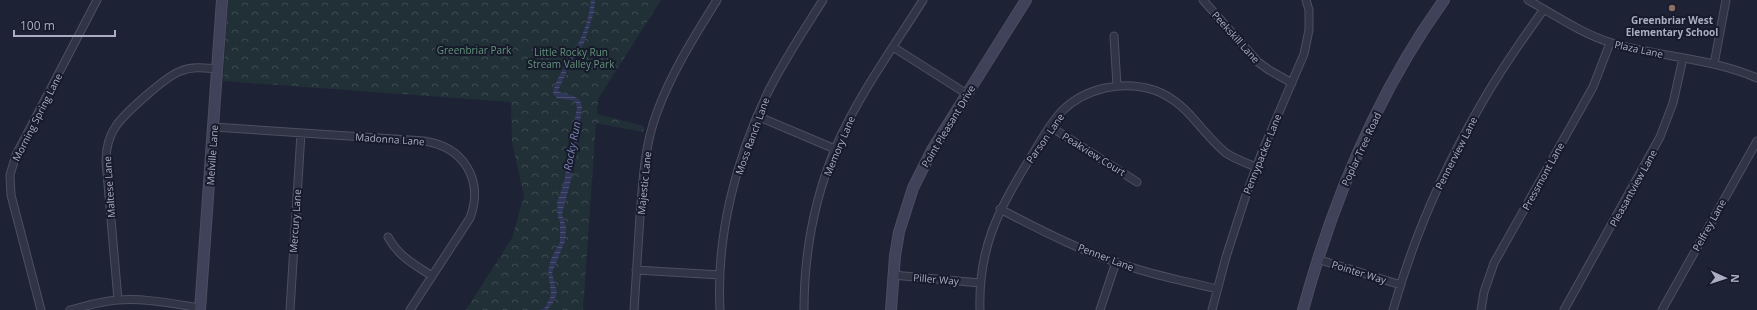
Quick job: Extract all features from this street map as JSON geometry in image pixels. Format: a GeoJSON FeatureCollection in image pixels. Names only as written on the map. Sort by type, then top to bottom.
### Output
{"type":"FeatureCollection","features":[{"type":"Feature","properties":{"kind":"street","name":"Morning Spring Lane"},"geometry":{"type":"LineString","coordinates":[[41,310],[11,195],[10,175],[16,155],[97,0]]}},
{"type":"Feature","properties":{"kind":"street","name":"Melville Lane"},"geometry":{"type":"LineString","coordinates":[[200,309],[222,0]]}},
{"type":"Feature","properties":{"kind":"street","name":"Majestic Lane"},"geometry":{"type":"LineString","coordinates":[[634,310],[644,169],[648,143],[667,87],[680,60],[717,0]]}},
{"type":"Feature","properties":{"kind":"street","name":"Moss Ranch Lane"},"geometry":{"type":"LineString","coordinates":[[720,310],[720,275],[724,234],[732,193],[743,154],[757,116],[784,63],[823,0]]}},
{"type":"Feature","properties":{"kind":"street","name":"Memory Lane"},"geometry":{"type":"LineString","coordinates":[[804,310],[805,271],[809,239],[816,206],[835,149],[854,110],[923,0]]}},
{"type":"Feature","properties":{"kind":"street","name":"Point Pleasant Drive"},"geometry":{"type":"LineString","coordinates":[[891,310],[893,275],[899,232],[913,188],[932,150],[1026,0]]}},
{"type":"Feature","properties":{"kind":"street","name":"Peekskill Lane"},"geometry":{"type":"LineString","coordinates":[[1203,0],[1258,62],[1292,83]]}},
{"type":"Feature","properties":{"kind":"street","name":"Pennypacker Lane"},"geometry":{"type":"LineString","coordinates":[[1212,310],[1234,230],[1256,167],[1304,54],[1308,40],[1310,21],[1306,0]]}},
{"type":"Feature","properties":{"kind":"street","name":"Plaza Lane"},"geometry":{"type":"LineString","coordinates":[[1528,0],[1576,28],[1610,42],[1714,64],[1757,78]]}},
{"type":"Feature","properties":{"kind":"street"},"geometry":{"type":"LineString","coordinates":[[1714,64],[1726,0]]}},
{"type":"Feature","properties":{"kind":"street","name":"Poplar Tree Road"},"geometry":{"type":"LineString","coordinates":[[1303,310],[1317,259],[1342,189],[1368,131],[1400,70],[1442,1]]}},
{"type":"Feature","properties":{"kind":"street","name":"Pennerview Lane"},"geometry":{"type":"LineString","coordinates":[[1393,310],[1400,285],[1426,216],[1458,145],[1494,84],[1544,9]]}},
{"type":"Feature","properties":{"kind":"street"},"geometry":{"type":"LineString","coordinates":[[1114,36],[1118,86]]}},
{"type":"Feature","properties":{"kind":"street","name":"Pressmont Lane"},"geometry":{"type":"LineString","coordinates":[[1481,310],[1484,292],[1494,263],[1593,87],[1610,42]]}},
{"type":"Feature","properties":{"kind":"street"},"geometry":{"type":"LineString","coordinates":[[893,47],[967,94]]}},
{"type":"Feature","properties":{"kind":"street","name":"Pleasantview Lane"},"geometry":{"type":"LineString","coordinates":[[1564,310],[1660,137],[1673,103],[1683,58]]}},
{"type":"Feature","properties":{"kind":"street","name":"Maltese Lane"},"geometry":{"type":"LineString","coordinates":[[118,300],[106,161],[107,147],[111,136],[122,118],[174,74],[188,68],[217,69]]}},
{"type":"Feature","properties":{"kind":"street","name":"Parson Lane"},"geometry":{"type":"LineString","coordinates":[[980,310],[980,283],[986,248],[1000,209],[1051,127],[1061,113],[1079,98],[1099,90],[1118,86],[1148,88],[1169,97],[1189,112],[1225,151],[1235,158],[1256,167]]}},
{"type":"Feature","properties":{"kind":"street"},"geometry":{"type":"LineString","coordinates":[[757,116],[835,149]]}},
{"type":"Feature","properties":{"kind":"street","name":"Madonna Lane"},"geometry":{"type":"LineString","coordinates":[[214,127],[424,141],[444,146],[457,155],[467,168],[472,179],[475,197],[473,209],[470,218],[410,310]]}},
{"type":"Feature","properties":{"kind":"street","name":"Peakview Court"},"geometry":{"type":"LineString","coordinates":[[1051,127],[1137,182]]}},
{"type":"Feature","properties":{"kind":"street","name":"Mercury Lane"},"geometry":{"type":"LineString","coordinates":[[290,310],[301,133]]}},
{"type":"Feature","properties":{"kind":"street","name":"Pelfrey Lane"},"geometry":{"type":"LineString","coordinates":[[1662,310],[1757,141]]}},
{"type":"Feature","properties":{"kind":"street","name":"Penner Lane"},"geometry":{"type":"LineString","coordinates":[[1000,209],[1086,250],[1116,262],[1217,289]]}},
{"type":"Feature","properties":{"kind":"street"},"geometry":{"type":"LineString","coordinates":[[388,237],[395,249],[402,256],[432,276]]}},
{"type":"Feature","properties":{"kind":"street","name":"Pointer Way"},"geometry":{"type":"LineString","coordinates":[[1317,259],[1400,285]]}},
{"type":"Feature","properties":{"kind":"street"},"geometry":{"type":"LineString","coordinates":[[1100,310],[1116,262]]}},
{"type":"Feature","properties":{"kind":"street"},"geometry":{"type":"LineString","coordinates":[[636,270],[720,275]]}},
{"type":"Feature","properties":{"kind":"street","name":"Piller Way"},"geometry":{"type":"LineString","coordinates":[[893,275],[980,283]]}},
{"type":"Feature","properties":{"kind":"street"},"geometry":{"type":"LineString","coordinates":[[70,310],[118,300],[153,301],[200,309]]}},
{"type":"Feature","properties":{"kind":"green space"},"geometry":{"type":"Polygon","coordinates":[[[228,0],[661,0],[598,99],[597,114],[644,126],[643,132],[596,123],[583,310],[466,310],[512,238],[524,196],[512,142],[511,102],[223,81],[228,0]]]}},
{"type":"Feature","properties":{"kind":"water","name":"Rocky Run"},"geometry":{"type":"Polygon","coordinates":[[[591,0],[595,0],[594,12],[584,43],[569,66],[558,91],[579,99],[582,107],[572,176],[562,214],[566,227],[565,241],[552,273],[557,293],[553,303],[547,310],[538,310],[544,309],[550,298],[551,292],[548,271],[551,259],[560,242],[560,222],[558,217],[557,202],[564,183],[577,107],[575,101],[557,98],[553,94],[553,91],[558,78],[581,37],[587,21],[591,0]]]}},
{"type":"Feature","properties":{"kind":"place","name":"Greenbriar West Elementary School"},"geometry":{"type":"Point","coordinates":[1672,8]}},
{"type":"Feature","properties":{"kind":"park label","name":"Greenbriar Park"},"geometry":{"type":"Point","coordinates":[474,50]}},
{"type":"Feature","properties":{"kind":"park label","name":"Little Rocky Run Stream Valley Park"},"geometry":{"type":"Point","coordinates":[571,58]}}]}
